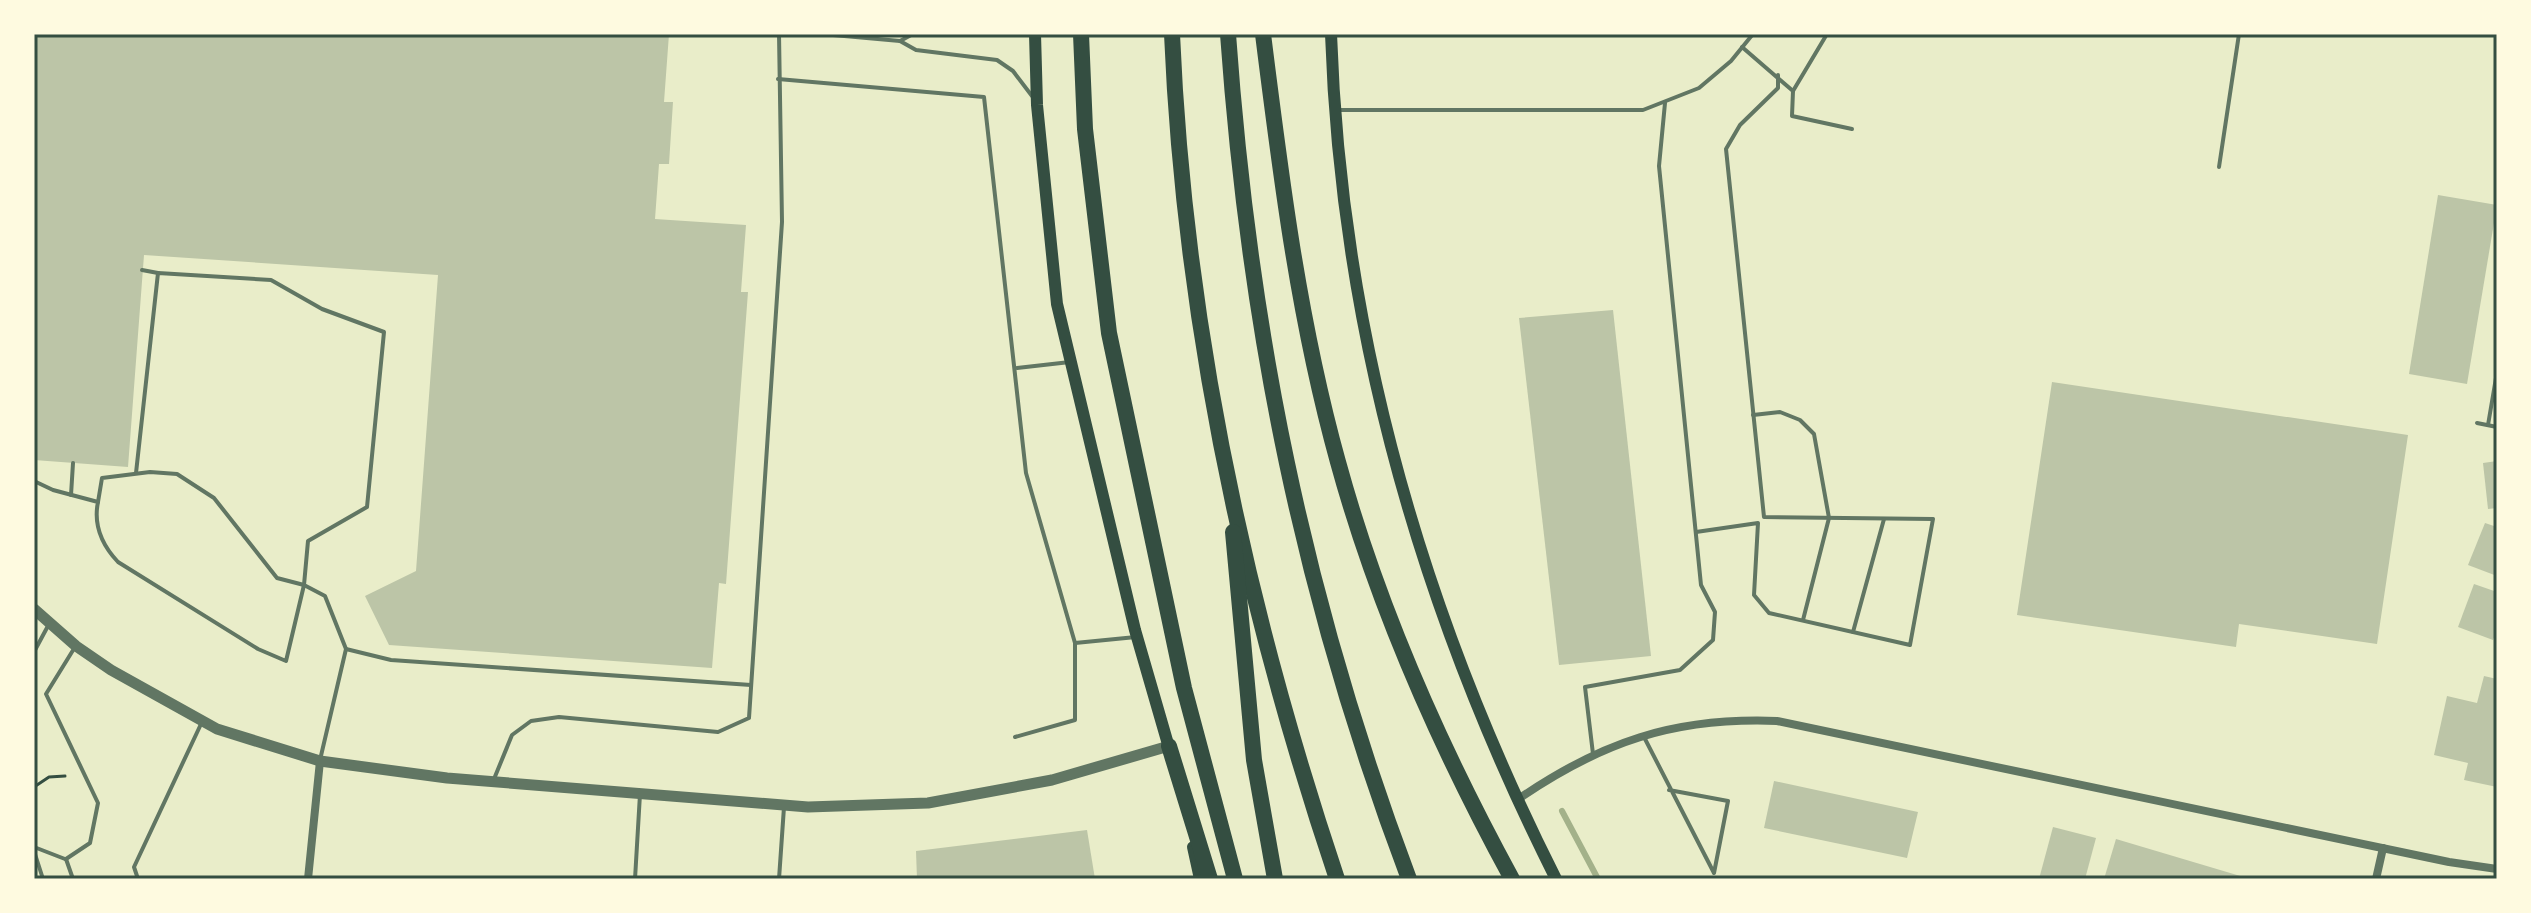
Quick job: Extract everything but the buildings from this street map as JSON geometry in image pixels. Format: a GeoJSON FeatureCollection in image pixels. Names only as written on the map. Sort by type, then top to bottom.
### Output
{"type":"FeatureCollection","features":[{"type":"Feature","properties":{"kind":"highway"},"geometry":{"type":"LineString","coordinates":[[1081,34],[1085,129],[1109,333],[1160,585],[1210,795],[1235,879]]}},
{"type":"Feature","properties":{"kind":"highway"},"geometry":{"type":"LineString","coordinates":[[1172,34],[1198,305],[1227,475],[1295,754],[1337,879]]}},
{"type":"Feature","properties":{"kind":"highway"},"geometry":{"type":"LineString","coordinates":[[1228,34],[1234,123],[1263,352],[1296,519],[1373,781],[1409,879]]}},
{"type":"Feature","properties":{"kind":"highway"},"geometry":{"type":"LineString","coordinates":[[1263,34],[1290,247],[1337,461],[1372,574],[1442,745],[1512,879]]}},
{"type":"Feature","properties":{"kind":"highway"},"geometry":{"type":"LineString","coordinates":[[1227,475],[1254,760],[1275,879]]}},
{"type":"Feature","properties":{"kind":"highway"},"geometry":{"type":"LineString","coordinates":[[1169,746],[1212,879]]}},
{"type":"Feature","properties":{"kind":"highway"},"geometry":{"type":"LineString","coordinates":[[1210,795],[1212,879]]}},
{"type":"Feature","properties":{"kind":"main road"},"geometry":{"type":"LineString","coordinates":[[1035,34],[1037,105],[1057,304],[1137,636],[1169,746],[1200,879]]}},
{"type":"Feature","properties":{"kind":"main road"},"geometry":{"type":"LineString","coordinates":[[1331,34],[1333,110],[1352,267],[1369,367],[1401,486],[1446,629],[1516,800],[1556,879]]}},
{"type":"Feature","properties":{"kind":"street"},"geometry":{"type":"LineString","coordinates":[[34,609],[76,646],[165,703],[266,747],[320,761],[492,782],[784,805],[928,803],[1052,780],[1169,746]]}},
{"type":"Feature","properties":{"kind":"street"},"geometry":{"type":"LineString","coordinates":[[1516,800],[1593,754],[1643,734],[1705,722],[1789,723],[2383,848],[2497,869]]}},
{"type":"Feature","properties":{"kind":"street"},"geometry":{"type":"LineString","coordinates":[[308,879],[320,761]]}},
{"type":"Feature","properties":{"kind":"street"},"geometry":{"type":"LineString","coordinates":[[2376,879],[2383,848]]}},
{"type":"Feature","properties":{"kind":"lane"},"geometry":{"type":"LineString","coordinates":[[492,782],[512,735],[531,721],[559,717],[718,732],[749,718],[782,222],[779,34]]}},
{"type":"Feature","properties":{"kind":"lane"},"geometry":{"type":"LineString","coordinates":[[822,34],[900,41],[916,50],[997,60],[1013,71],[1037,105]]}},
{"type":"Feature","properties":{"kind":"lane"},"geometry":{"type":"LineString","coordinates":[[900,41],[913,34]]}},
{"type":"Feature","properties":{"kind":"lane"},"geometry":{"type":"LineString","coordinates":[[1333,110],[1643,110],[1699,88],[1753,34]]}},
{"type":"Feature","properties":{"kind":"lane"},"geometry":{"type":"LineString","coordinates":[[1827,34],[1793,91],[1792,116],[1852,129]]}},
{"type":"Feature","properties":{"kind":"lane"},"geometry":{"type":"LineString","coordinates":[[2219,167],[2239,34]]}},
{"type":"Feature","properties":{"kind":"lane"},"geometry":{"type":"LineString","coordinates":[[1742,47],[1793,91]]}},
{"type":"Feature","properties":{"kind":"lane"},"geometry":{"type":"LineString","coordinates":[[1764,517],[1726,149],[1740,125],[1778,88],[1778,75]]}},
{"type":"Feature","properties":{"kind":"lane"},"geometry":{"type":"LineString","coordinates":[[778,79],[984,97],[1017,368],[1026,473],[1075,643],[1075,720],[1015,737]]}},
{"type":"Feature","properties":{"kind":"lane"},"geometry":{"type":"LineString","coordinates":[[1593,754],[1585,687],[1680,670],[1713,640],[1715,612],[1701,585],[1659,166],[1665,103]]}},
{"type":"Feature","properties":{"kind":"lane"},"geometry":{"type":"LineString","coordinates":[[142,270],[271,280],[322,309],[384,332],[367,507],[308,541],[304,585],[286,661],[258,649],[118,562],[109,552],[94,521],[102,478],[136,473],[177,474],[214,498],[277,578],[304,585],[325,596],[346,649],[320,761]]}},
{"type":"Feature","properties":{"kind":"lane"},"geometry":{"type":"LineString","coordinates":[[136,473],[158,273]]}},
{"type":"Feature","properties":{"kind":"lane"},"geometry":{"type":"LineString","coordinates":[[1017,368],[1071,362]]}},
{"type":"Feature","properties":{"kind":"lane"},"geometry":{"type":"LineString","coordinates":[[2488,425],[2497,372]]}},
{"type":"Feature","properties":{"kind":"lane"},"geometry":{"type":"LineString","coordinates":[[1753,415],[1780,412],[1800,420],[1814,434],[1829,518],[1803,620]]}},
{"type":"Feature","properties":{"kind":"lane"},"geometry":{"type":"LineString","coordinates":[[2477,423],[2497,427]]}},
{"type":"Feature","properties":{"kind":"lane"},"geometry":{"type":"LineString","coordinates":[[71,495],[73,463]]}},
{"type":"Feature","properties":{"kind":"lane"},"geometry":{"type":"LineString","coordinates":[[34,481],[98,502]]}},
{"type":"Feature","properties":{"kind":"lane"},"geometry":{"type":"LineString","coordinates":[[1696,532],[1758,523],[1764,517],[1933,519],[1910,645],[1769,613],[1754,595],[1758,523]]}},
{"type":"Feature","properties":{"kind":"lane"},"geometry":{"type":"LineString","coordinates":[[1853,632],[1884,519]]}},
{"type":"Feature","properties":{"kind":"lane"},"geometry":{"type":"LineString","coordinates":[[34,652],[49,624]]}},
{"type":"Feature","properties":{"kind":"lane"},"geometry":{"type":"LineString","coordinates":[[1075,643],[1137,636]]}},
{"type":"Feature","properties":{"kind":"lane"},"geometry":{"type":"LineString","coordinates":[[66,859],[90,843],[98,803],[46,694],[76,646]]}},
{"type":"Feature","properties":{"kind":"lane"},"geometry":{"type":"LineString","coordinates":[[346,649],[391,660],[751,685]]}},
{"type":"Feature","properties":{"kind":"lane"},"geometry":{"type":"LineString","coordinates":[[138,879],[134,867],[202,721]]}},
{"type":"Feature","properties":{"kind":"lane"},"geometry":{"type":"LineString","coordinates":[[1643,734],[1669,790],[1714,873],[1728,801],[1669,790]]}},
{"type":"Feature","properties":{"kind":"lane"},"geometry":{"type":"LineString","coordinates":[[635,879],[640,794]]}},
{"type":"Feature","properties":{"kind":"lane"},"geometry":{"type":"LineString","coordinates":[[779,879],[784,805]]}},
{"type":"Feature","properties":{"kind":"lane"},"geometry":{"type":"LineString","coordinates":[[34,849],[66,859]]}},
{"type":"Feature","properties":{"kind":"lane"},"geometry":{"type":"LineString","coordinates":[[34,849],[43,879]]}},
{"type":"Feature","properties":{"kind":"lane"},"geometry":{"type":"LineString","coordinates":[[66,859],[73,879]]}},
{"type":"Feature","properties":{"kind":"path"},"geometry":{"type":"LineString","coordinates":[[34,787],[49,777],[65,776]]}},
{"type":"Feature","properties":{"kind":"waterway"},"geometry":{"type":"LineString","coordinates":[[1562,811],[1598,879]]}}]}
